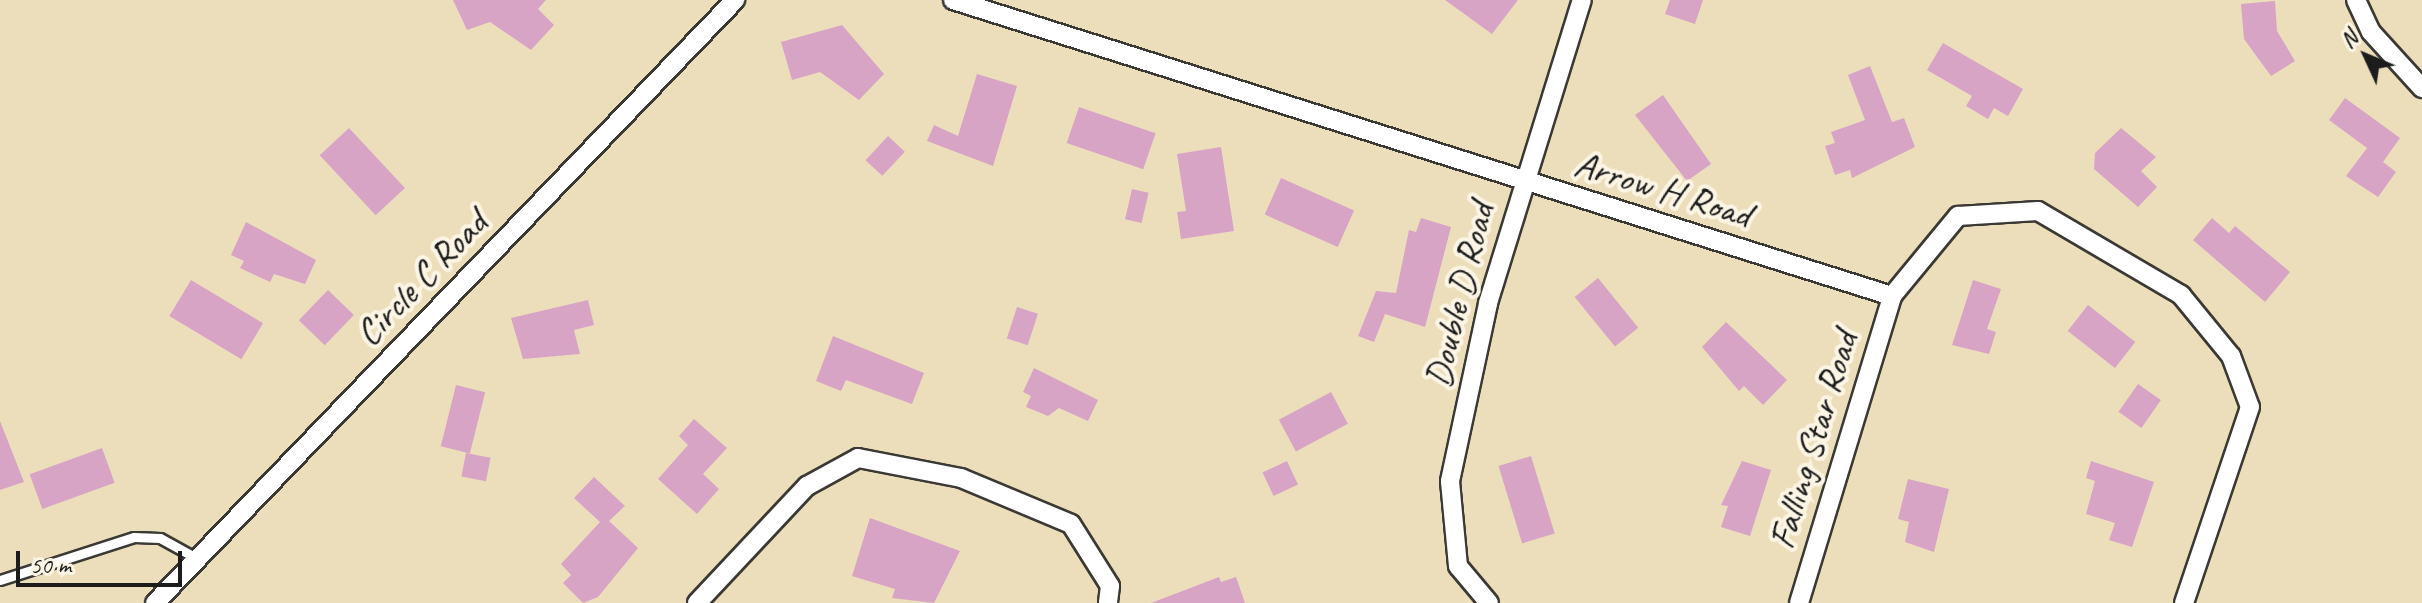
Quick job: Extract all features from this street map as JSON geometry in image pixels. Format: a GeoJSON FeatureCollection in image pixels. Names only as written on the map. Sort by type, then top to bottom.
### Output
{"type":"FeatureCollection","features":[{"type":"Feature","properties":{"kind":"street","name":"Circle C Road"},"geometry":{"type":"LineString","coordinates":[[155,603],[735,0]]}},
{"type":"Feature","properties":{"kind":"street","name":"Arrow H Road"},"geometry":{"type":"LineString","coordinates":[[953,0],[1892,296]]}},
{"type":"Feature","properties":{"kind":"street","name":"Double D Road"},"geometry":{"type":"LineString","coordinates":[[1489,603],[1458,566],[1450,481],[1523,180],[1582,0]]}},
{"type":"Feature","properties":{"kind":"street"},"geometry":{"type":"LineString","coordinates":[[2356,0],[2371,32],[2422,88]]}},
{"type":"Feature","properties":{"kind":"street"},"geometry":{"type":"LineString","coordinates":[[1892,296],[1958,216],[2038,211],[2181,295],[2231,356],[2250,407],[2184,603]]}},
{"type":"Feature","properties":{"kind":"street","name":"Falling Star Road"},"geometry":{"type":"LineString","coordinates":[[1799,603],[1892,296]]}},
{"type":"Feature","properties":{"kind":"street"},"geometry":{"type":"LineString","coordinates":[[697,603],[807,486],[858,458],[961,478],[1071,524],[1110,586],[1108,603]]}},
{"type":"Feature","properties":{"kind":"lane"},"geometry":{"type":"LineString","coordinates":[[0,580],[134,537],[160,538],[198,559]]}},
{"type":"Feature","properties":{"kind":"building"},"geometry":{"type":"Polygon","coordinates":[[[453,0],[546,0],[538,9],[554,25],[531,50],[490,22],[467,30],[453,0]]]}},
{"type":"Feature","properties":{"kind":"building"},"geometry":{"type":"Polygon","coordinates":[[[1445,0],[1518,0],[1492,34],[1445,0]]]}},
{"type":"Feature","properties":{"kind":"building"},"geometry":{"type":"Polygon","coordinates":[[[1670,0],[1703,0],[1695,24],[1665,14],[1670,0]]]}},
{"type":"Feature","properties":{"kind":"building"},"geometry":{"type":"Polygon","coordinates":[[[2275,1],[2277,31],[2295,61],[2271,76],[2244,39],[2241,4],[2275,1]]]}},
{"type":"Feature","properties":{"kind":"building"},"geometry":{"type":"Polygon","coordinates":[[[842,25],[884,74],[859,100],[820,72],[792,80],[781,42],[842,25]]]}},
{"type":"Feature","properties":{"kind":"building"},"geometry":{"type":"Polygon","coordinates":[[[1943,43],[2023,89],[2008,116],[1994,108],[1988,119],[1966,106],[1972,96],[1927,70],[1943,43]]]}},
{"type":"Feature","properties":{"kind":"building"},"geometry":{"type":"Polygon","coordinates":[[[1870,66],[1892,122],[1904,118],[1915,147],[1852,178],[1850,170],[1835,175],[1825,146],[1835,143],[1831,132],[1865,120],[1848,75],[1870,66]]]}},
{"type":"Feature","properties":{"kind":"building"},"geometry":{"type":"Polygon","coordinates":[[[977,74],[1017,86],[993,166],[927,141],[934,125],[958,136],[977,74]]]}},
{"type":"Feature","properties":{"kind":"building"},"geometry":{"type":"Polygon","coordinates":[[[1663,95],[1711,164],[1687,181],[1635,115],[1663,95]]]}},
{"type":"Feature","properties":{"kind":"building"},"geometry":{"type":"Polygon","coordinates":[[[2345,98],[2400,138],[2383,162],[2396,172],[2378,197],[2346,176],[2367,148],[2329,120],[2345,98]]]}},
{"type":"Feature","properties":{"kind":"building"},"geometry":{"type":"Polygon","coordinates":[[[1079,107],[1156,133],[1143,169],[1067,143],[1079,107]]]}},
{"type":"Feature","properties":{"kind":"building"},"geometry":{"type":"Polygon","coordinates":[[[349,128],[405,188],[376,215],[320,155],[349,128]]]}},
{"type":"Feature","properties":{"kind":"building"},"geometry":{"type":"Polygon","coordinates":[[[2121,128],[2156,157],[2141,171],[2157,187],[2138,207],[2094,169],[2095,153],[2121,128]]]}},
{"type":"Feature","properties":{"kind":"building"},"geometry":{"type":"Polygon","coordinates":[[[888,136],[905,152],[882,176],[865,160],[888,136]]]}},
{"type":"Feature","properties":{"kind":"building"},"geometry":{"type":"Polygon","coordinates":[[[1221,147],[1234,231],[1181,239],[1177,212],[1186,211],[1177,154],[1221,147]]]}},
{"type":"Feature","properties":{"kind":"building"},"geometry":{"type":"Polygon","coordinates":[[[1281,178],[1354,211],[1338,247],[1265,215],[1281,178]]]}},
{"type":"Feature","properties":{"kind":"building"},"geometry":{"type":"Polygon","coordinates":[[[1132,189],[1149,193],[1142,223],[1125,219],[1132,189]]]}},
{"type":"Feature","properties":{"kind":"building"},"geometry":{"type":"Polygon","coordinates":[[[1421,218],[1451,227],[1425,327],[1385,314],[1374,342],[1358,336],[1376,291],[1396,293],[1409,230],[1416,232],[1421,218]]]}},
{"type":"Feature","properties":{"kind":"building"},"geometry":{"type":"Polygon","coordinates":[[[2212,218],[2229,233],[2235,226],[2290,272],[2265,302],[2193,240],[2212,218]]]}},
{"type":"Feature","properties":{"kind":"building"},"geometry":{"type":"Polygon","coordinates":[[[246,222],[316,260],[305,284],[274,274],[270,282],[240,268],[244,261],[231,255],[246,222]]]}},
{"type":"Feature","properties":{"kind":"building"},"geometry":{"type":"Polygon","coordinates":[[[1598,278],[1638,328],[1615,347],[1575,297],[1598,278]]]}},
{"type":"Feature","properties":{"kind":"building"},"geometry":{"type":"Polygon","coordinates":[[[191,280],[263,323],[241,359],[169,316],[191,280]]]}},
{"type":"Feature","properties":{"kind":"building"},"geometry":{"type":"Polygon","coordinates":[[[1973,280],[2001,289],[1987,329],[1996,332],[1989,354],[1952,345],[1973,280]]]}},
{"type":"Feature","properties":{"kind":"building"},"geometry":{"type":"Polygon","coordinates":[[[328,290],[354,315],[325,345],[299,320],[328,290]]]}},
{"type":"Feature","properties":{"kind":"building"},"geometry":{"type":"Polygon","coordinates":[[[588,300],[594,325],[574,330],[580,354],[523,359],[511,318],[588,300]]]}},
{"type":"Feature","properties":{"kind":"building"},"geometry":{"type":"Polygon","coordinates":[[[2088,305],[2135,342],[2115,368],[2068,331],[2088,305]]]}},
{"type":"Feature","properties":{"kind":"building"},"geometry":{"type":"Polygon","coordinates":[[[1017,307],[1038,314],[1028,345],[1007,338],[1017,307]]]}},
{"type":"Feature","properties":{"kind":"building"},"geometry":{"type":"Polygon","coordinates":[[[1726,322],[1787,380],[1763,405],[1744,386],[1739,391],[1702,347],[1726,322]]]}},
{"type":"Feature","properties":{"kind":"building"},"geometry":{"type":"Polygon","coordinates":[[[833,336],[924,373],[912,404],[846,380],[841,391],[816,381],[833,336]]]}},
{"type":"Feature","properties":{"kind":"building"},"geometry":{"type":"Polygon","coordinates":[[[1034,368],[1098,400],[1088,421],[1059,408],[1048,416],[1026,407],[1031,396],[1023,392],[1034,368]]]}},
{"type":"Feature","properties":{"kind":"building"},"geometry":{"type":"Polygon","coordinates":[[[2138,384],[2161,400],[2141,428],[2118,412],[2138,384]]]}},
{"type":"Feature","properties":{"kind":"building"},"geometry":{"type":"Polygon","coordinates":[[[456,385],[485,392],[470,453],[441,446],[456,385]]]}},
{"type":"Feature","properties":{"kind":"building"},"geometry":{"type":"Polygon","coordinates":[[[1331,392],[1348,424],[1296,451],[1279,420],[1331,392]]]}},
{"type":"Feature","properties":{"kind":"building"},"geometry":{"type":"Polygon","coordinates":[[[694,419],[727,448],[703,474],[719,489],[697,514],[658,479],[688,445],[679,436],[694,419]]]}},
{"type":"Feature","properties":{"kind":"building"},"geometry":{"type":"Polygon","coordinates":[[[0,421],[24,482],[0,490],[0,421]]]}},
{"type":"Feature","properties":{"kind":"building"},"geometry":{"type":"Polygon","coordinates":[[[102,448],[115,483],[42,509],[30,474],[102,448]]]}},
{"type":"Feature","properties":{"kind":"building"},"geometry":{"type":"Polygon","coordinates":[[[466,453],[491,458],[486,481],[461,477],[466,453]]]}},
{"type":"Feature","properties":{"kind":"building"},"geometry":{"type":"Polygon","coordinates":[[[1531,456],[1555,533],[1522,543],[1498,466],[1531,456]]]}},
{"type":"Feature","properties":{"kind":"building"},"geometry":{"type":"Polygon","coordinates":[[[1287,461],[1298,485],[1274,496],[1263,472],[1287,461]]]}},
{"type":"Feature","properties":{"kind":"building"},"geometry":{"type":"Polygon","coordinates":[[[1742,461],[1771,470],[1750,536],[1721,527],[1728,506],[1721,505],[1742,461]]]}},
{"type":"Feature","properties":{"kind":"building"},"geometry":{"type":"Polygon","coordinates":[[[2091,461],[2154,482],[2132,547],[2109,540],[2115,523],[2086,514],[2095,481],[2086,478],[2091,461]]]}},
{"type":"Feature","properties":{"kind":"building"},"geometry":{"type":"Polygon","coordinates":[[[594,477],[625,506],[609,521],[638,548],[598,597],[583,603],[563,583],[571,575],[561,564],[600,522],[574,498],[594,477]]]}},
{"type":"Feature","properties":{"kind":"building"},"geometry":{"type":"Polygon","coordinates":[[[1908,479],[1949,489],[1934,552],[1905,542],[1909,522],[1898,519],[1908,479]]]}},
{"type":"Feature","properties":{"kind":"building"},"geometry":{"type":"Polygon","coordinates":[[[870,518],[960,551],[934,603],[892,598],[895,589],[852,576],[870,518]]]}},
{"type":"Feature","properties":{"kind":"building"},"geometry":{"type":"Polygon","coordinates":[[[1219,577],[1221,582],[1236,577],[1245,603],[1151,603],[1219,577]]]}}]}
